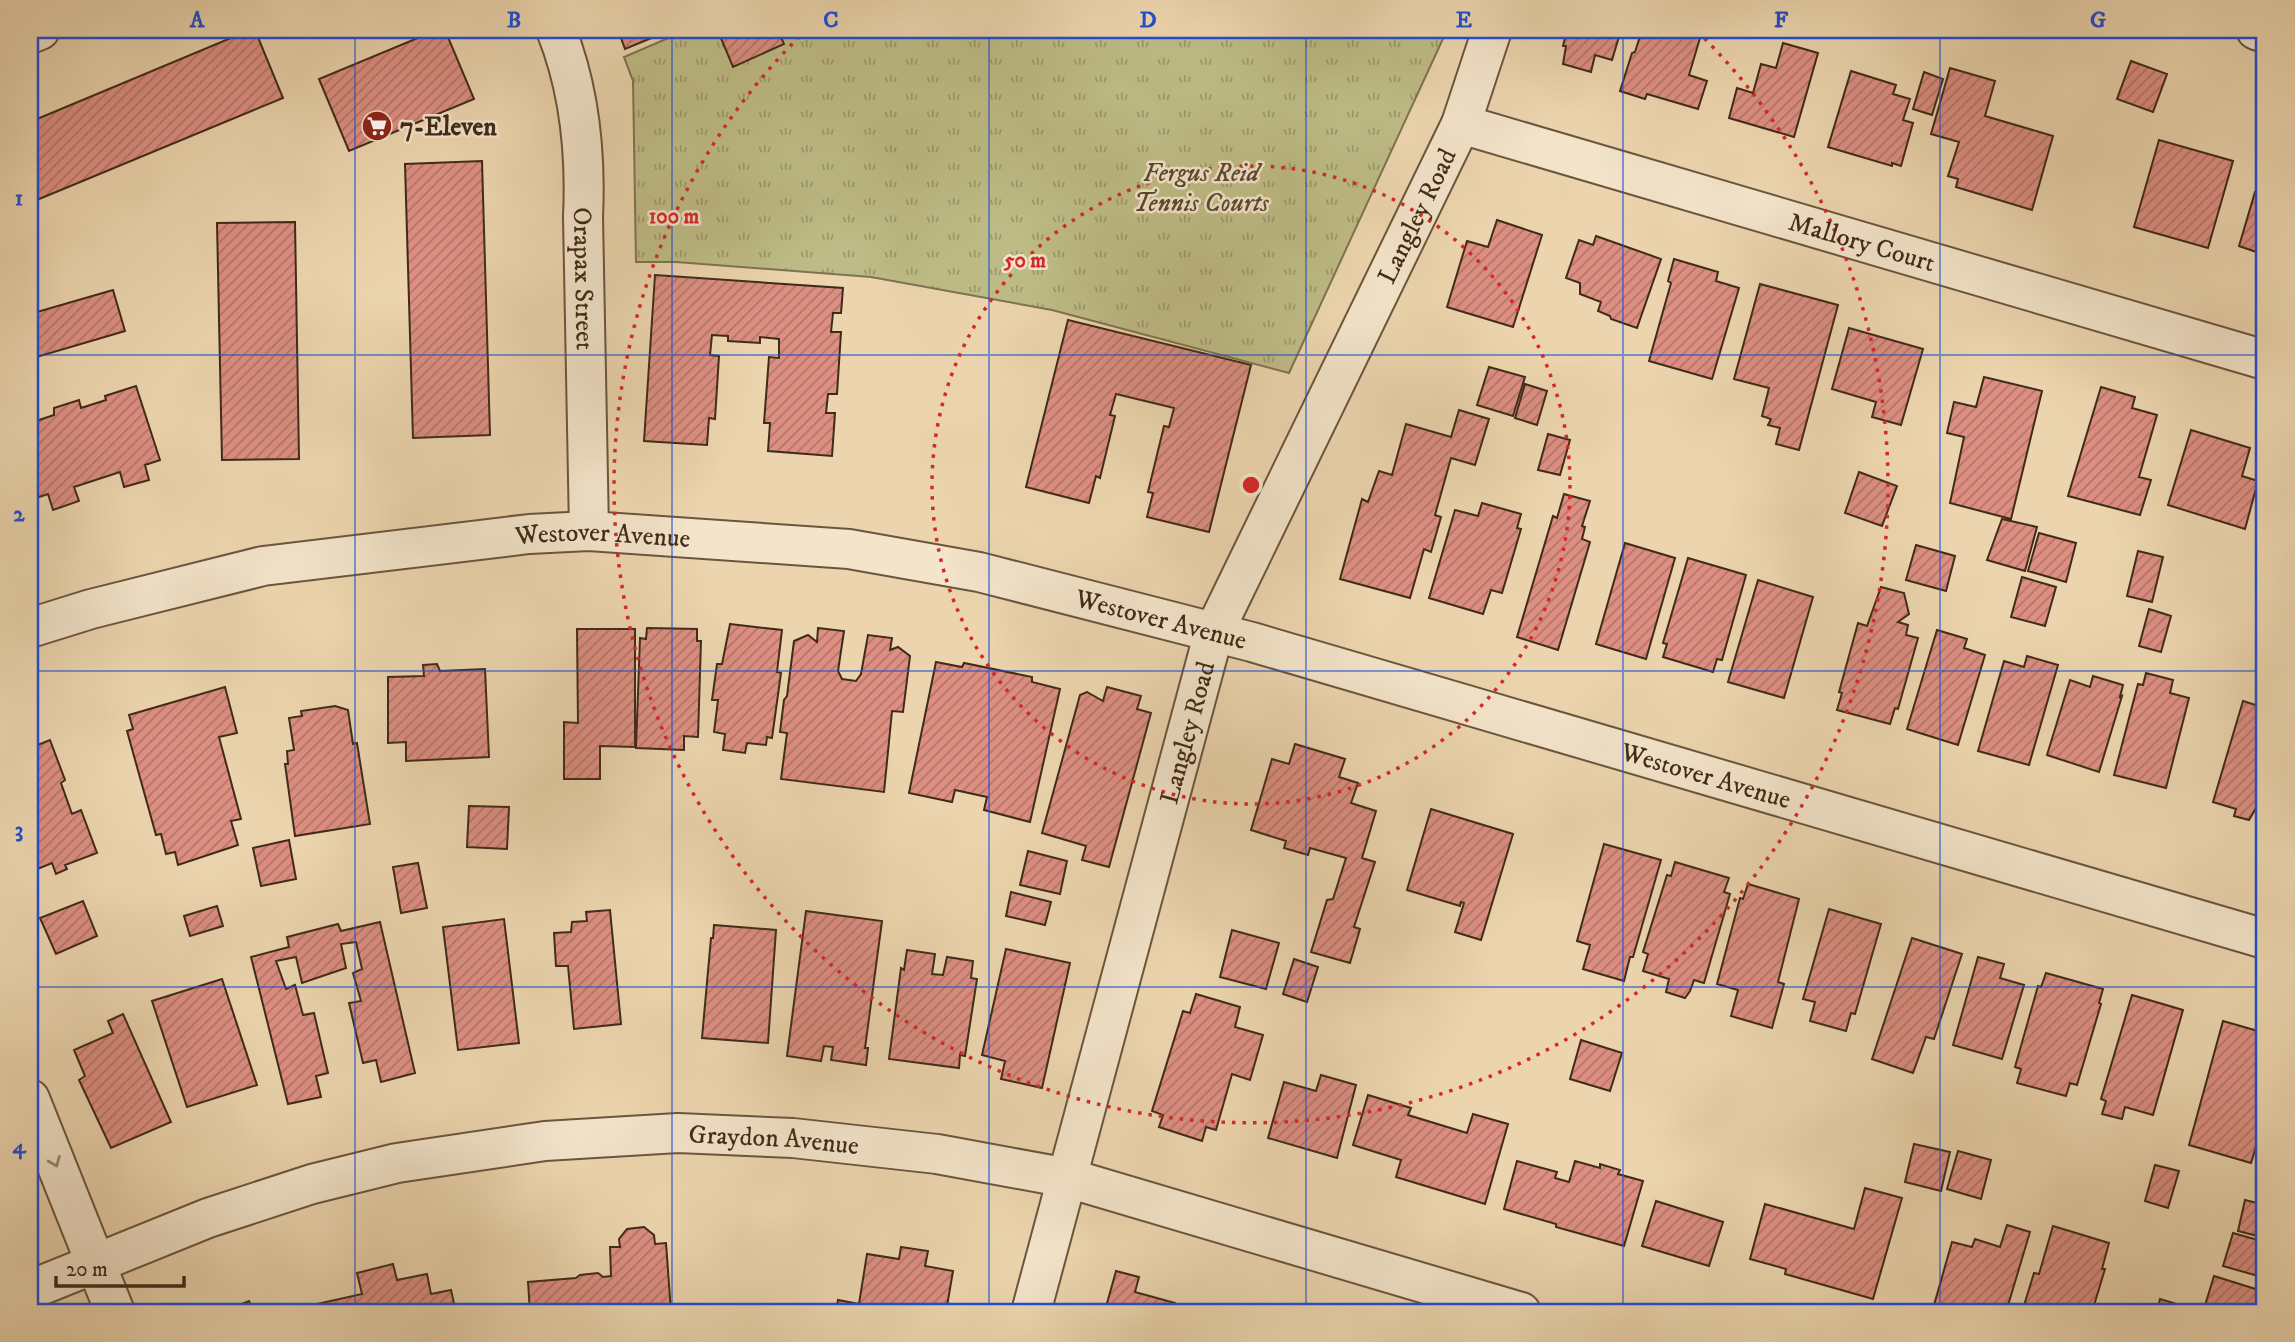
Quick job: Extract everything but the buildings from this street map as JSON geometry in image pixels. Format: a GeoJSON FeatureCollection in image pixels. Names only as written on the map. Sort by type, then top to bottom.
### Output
{"type":"FeatureCollection","features":[{"type":"Feature","properties":{"kind":"street"},"geometry":{"type":"LineString","coordinates":[[30,34],[40,30]]}},
{"type":"Feature","properties":{"kind":"street","name":"Orapax Street"},"geometry":{"type":"LineString","coordinates":[[556,30],[565,53],[580,115],[585,179],[583,217],[589,531]]}},
{"type":"Feature","properties":{"kind":"street","name":"Langley Road"},"geometry":{"type":"LineString","coordinates":[[1031,1312],[1214,632],[1461,124],[1492,30]]}},
{"type":"Feature","properties":{"kind":"street"},"geometry":{"type":"LineString","coordinates":[[2256,30],[2265,33]]}},
{"type":"Feature","properties":{"kind":"street","name":"Mallory Court"},"geometry":{"type":"LineString","coordinates":[[1461,124],[2265,360]]}},
{"type":"Feature","properties":{"kind":"street","name":"Westover Avenue"},"geometry":{"type":"LineString","coordinates":[[30,628],[91,609],[264,566],[529,534],[589,531],[849,549],[979,572],[1214,632],[2265,939]]}},
{"type":"Feature","properties":{"kind":"street"},"geometry":{"type":"LineString","coordinates":[[30,1099],[115,1312]]}},
{"type":"Feature","properties":{"kind":"street","name":"Graydon Avenue"},"geometry":{"type":"LineString","coordinates":[[30,1290],[208,1218],[312,1184],[397,1163],[545,1141],[678,1133],[793,1139],[937,1154],[1068,1178],[1521,1312]]}},
{"type":"Feature","properties":{"kind":"green space","name":"Fergus Reid Tennis Courts"},"geometry":{"type":"Polygon","coordinates":[[[687,30],[1447,30],[1289,373],[1052,310],[871,277],[676,262],[636,262],[633,81],[624,57],[687,30]]]}},
{"type":"Feature","properties":{"kind":"place","name":"7-Eleven"},"geometry":{"type":"Point","coordinates":[377,126]}}]}
